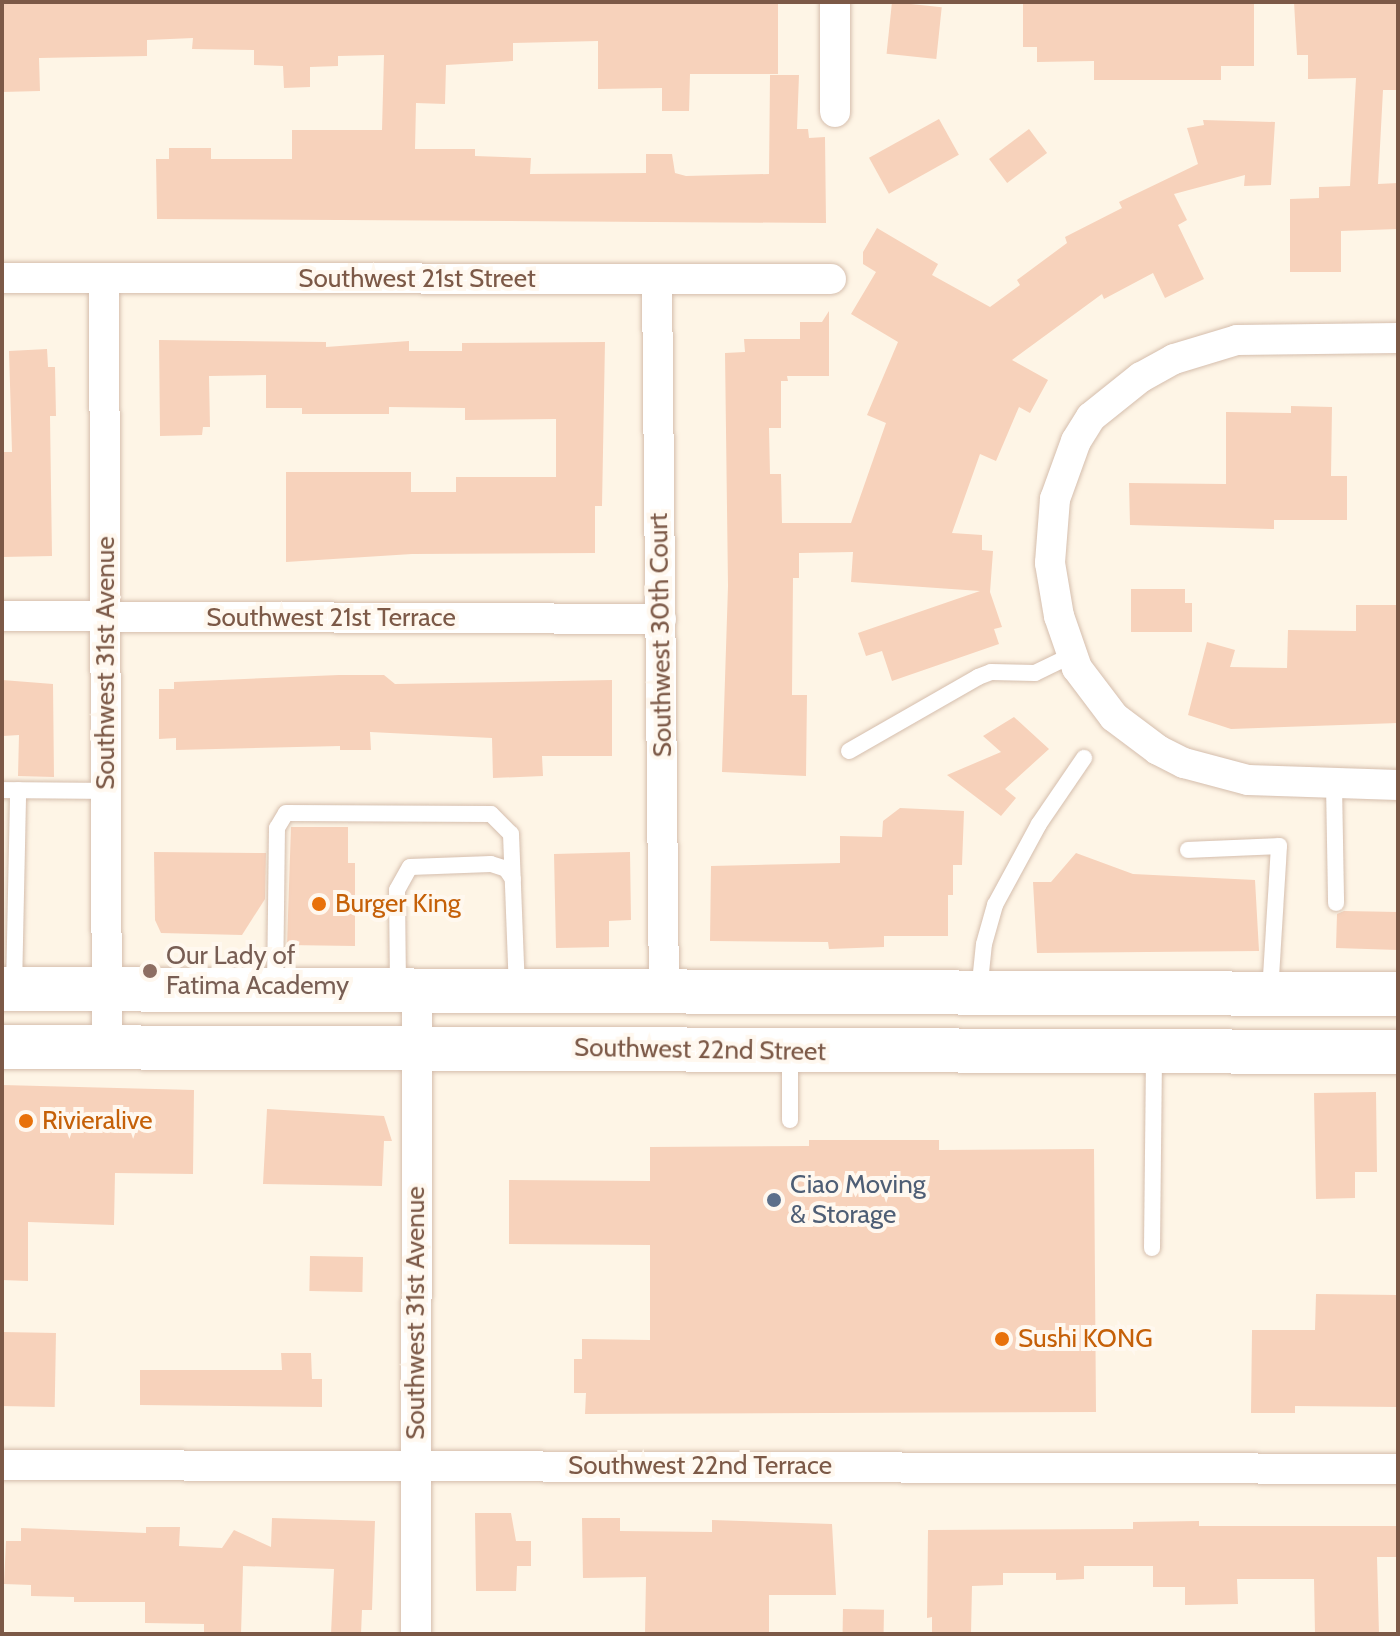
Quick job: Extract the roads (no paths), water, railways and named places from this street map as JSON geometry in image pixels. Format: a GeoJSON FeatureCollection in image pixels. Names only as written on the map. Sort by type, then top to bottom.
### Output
{"type":"FeatureCollection","features":[{"type":"Feature","properties":{"kind":"main road"},"geometry":{"type":"LineString","coordinates":[[8,989],[1398,994]]}},
{"type":"Feature","properties":{"kind":"main road"},"geometry":{"type":"LineString","coordinates":[[664,991],[664,1050]]}},
{"type":"Feature","properties":{"kind":"main road","name":"Southwest 22nd Street"},"geometry":{"type":"LineString","coordinates":[[2,1047],[1398,1052]]}},
{"type":"Feature","properties":{"kind":"street"},"geometry":{"type":"LineString","coordinates":[[835,2],[835,112]]}},
{"type":"Feature","properties":{"kind":"street","name":"Southwest 21st Street"},"geometry":{"type":"LineString","coordinates":[[2,278],[831,279]]}},
{"type":"Feature","properties":{"kind":"street","name":"Southwest 31st Avenue"},"geometry":{"type":"LineString","coordinates":[[104,278],[107,1047]]}},
{"type":"Feature","properties":{"kind":"street","name":"Southwest 30th Court"},"geometry":{"type":"LineString","coordinates":[[657,279],[664,991]]}},
{"type":"Feature","properties":{"kind":"street"},"geometry":{"type":"LineString","coordinates":[[1398,338],[1237,340],[1174,359],[1141,377],[1091,417],[1076,441],[1055,499],[1050,563],[1072,655],[1114,717],[1184,763],[1248,780],[1398,785]]}},
{"type":"Feature","properties":{"kind":"street","name":"Southwest 21st Terrace"},"geometry":{"type":"LineString","coordinates":[[2,616],[661,619]]}},
{"type":"Feature","properties":{"kind":"street","name":"Southwest 31st Avenue"},"geometry":{"type":"LineString","coordinates":[[408,992],[416,1048],[416,1634]]}},
{"type":"Feature","properties":{"kind":"street","name":"Southwest 22nd Terrace"},"geometry":{"type":"LineString","coordinates":[[2,1465],[1398,1469]]}},
{"type":"Feature","properties":{"kind":"lane"},"geometry":{"type":"LineString","coordinates":[[849,751],[978,677],[991,672],[1035,673],[1072,655]]}},
{"type":"Feature","properties":{"kind":"lane"},"geometry":{"type":"LineString","coordinates":[[979,993],[984,944],[995,905],[1039,824],[1084,758]]}},
{"type":"Feature","properties":{"kind":"lane"},"geometry":{"type":"LineString","coordinates":[[1334,784],[1336,903]]}},
{"type":"Feature","properties":{"kind":"lane"},"geometry":{"type":"LineString","coordinates":[[8,989],[10,790],[107,791]]}},
{"type":"Feature","properties":{"kind":"lane"},"geometry":{"type":"LineString","coordinates":[[275,991],[277,828],[286,813],[491,814],[511,834],[517,991]]}},
{"type":"Feature","properties":{"kind":"lane"},"geometry":{"type":"LineString","coordinates":[[1188,850],[1279,846],[1270,994]]}},
{"type":"Feature","properties":{"kind":"lane"},"geometry":{"type":"LineString","coordinates":[[408,992],[397,890],[410,867],[491,864],[506,869],[513,879]]}},
{"type":"Feature","properties":{"kind":"lane"},"geometry":{"type":"LineString","coordinates":[[790,1051],[790,1120]]}},
{"type":"Feature","properties":{"kind":"lane"},"geometry":{"type":"LineString","coordinates":[[1152,1248],[1154,1052]]}},
{"type":"Feature","properties":{"kind":"place","name":"Burger King"},"geometry":{"type":"Point","coordinates":[319,904]}},
{"type":"Feature","properties":{"kind":"place","name":"Our Lady of Fatima Academy"},"geometry":{"type":"Point","coordinates":[150,971]}},
{"type":"Feature","properties":{"kind":"place","name":"Rivieralive"},"geometry":{"type":"Point","coordinates":[26,1121]}},
{"type":"Feature","properties":{"kind":"place","name":"Ciao Moving & Storage"},"geometry":{"type":"Point","coordinates":[774,1200]}},
{"type":"Feature","properties":{"kind":"place","name":"Sushi KONG"},"geometry":{"type":"Point","coordinates":[1002,1339]}}]}
